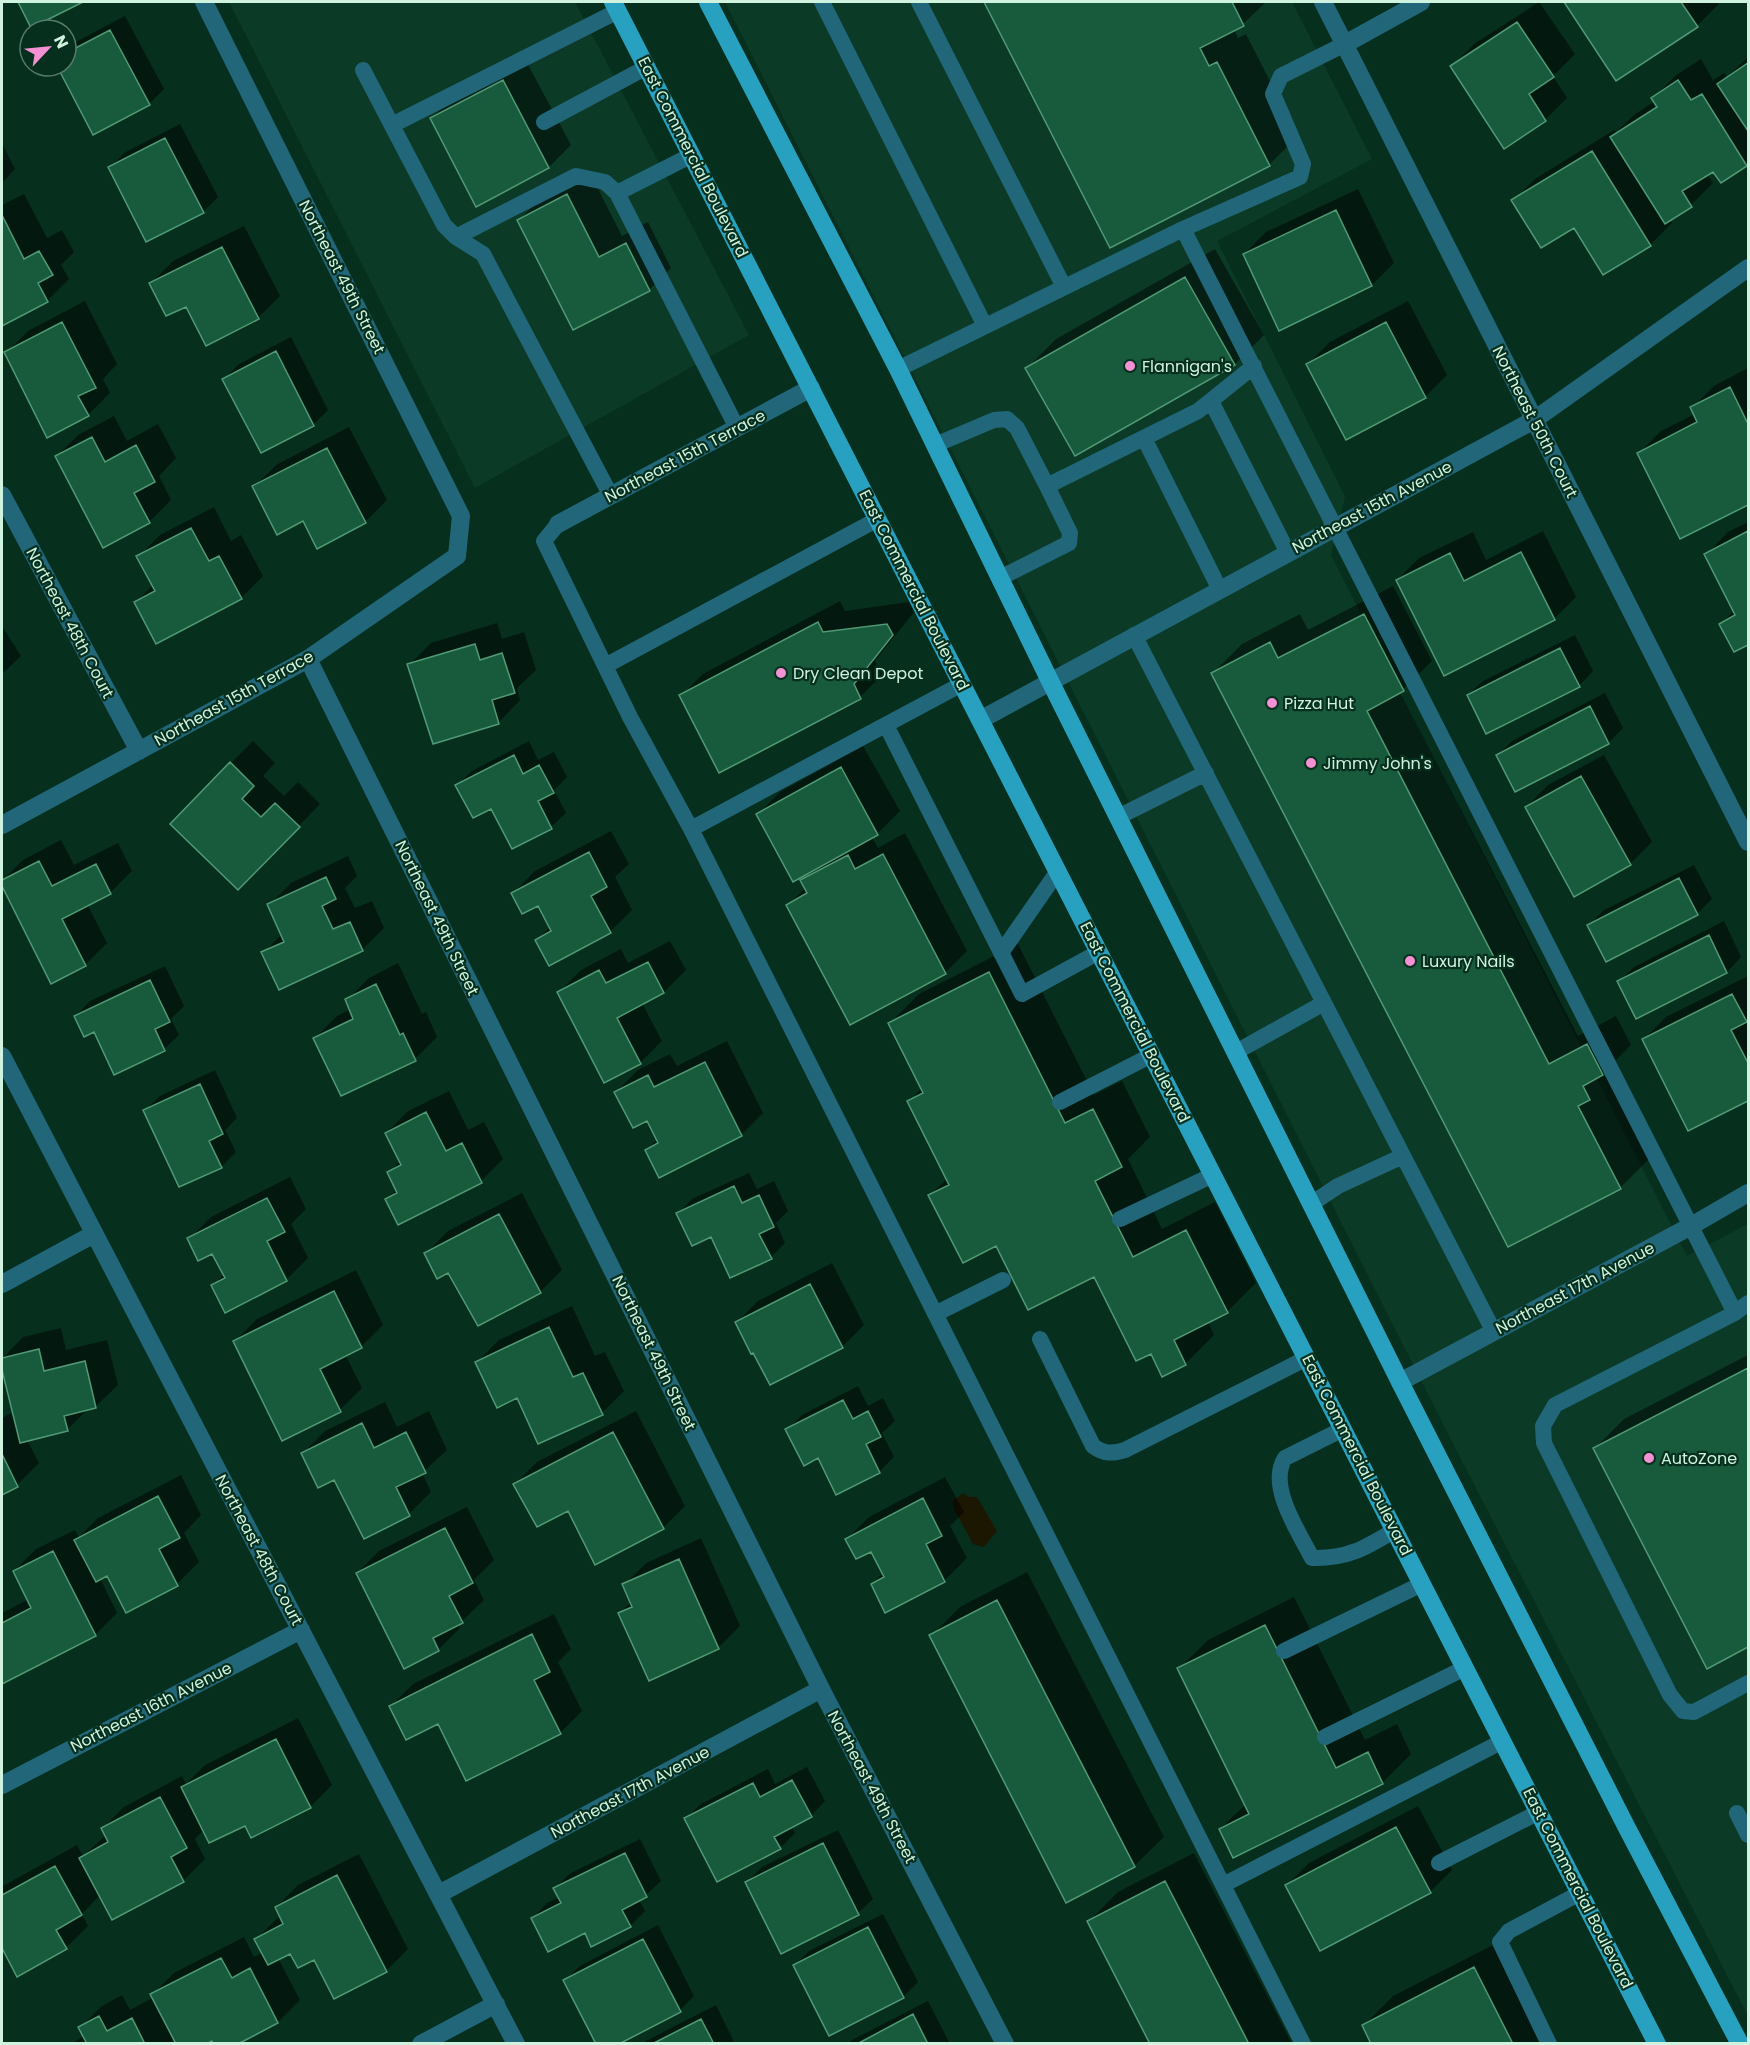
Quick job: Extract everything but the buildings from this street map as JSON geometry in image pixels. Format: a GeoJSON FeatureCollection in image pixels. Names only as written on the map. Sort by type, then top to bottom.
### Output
{"type":"FeatureCollection","features":[{"type":"Feature","properties":{"kind":"main road"},"geometry":{"type":"LineString","coordinates":[[708,2],[898,369],[1050,681],[1400,1382],[1627,1828],[1740,2043]]}},
{"type":"Feature","properties":{"kind":"main road","name":"East Commercial Boulevard"},"geometry":{"type":"LineString","coordinates":[[616,6],[1503,1741],[1652,2042]]}},
{"type":"Feature","properties":{"kind":"street","name":"Northeast 49th Street"},"geometry":{"type":"LineString","coordinates":[[204,2],[461,516],[457,556]]}},
{"type":"Feature","properties":{"kind":"street","name":"Northeast 50th Court"},"geometry":{"type":"LineString","coordinates":[[1323,2],[1749,842]]}},
{"type":"Feature","properties":{"kind":"street"},"geometry":{"type":"LineString","coordinates":[[1345,44],[1421,2]]}},
{"type":"Feature","properties":{"kind":"street","name":"Northeast 15th Avenue"},"geometry":{"type":"LineString","coordinates":[[980,720],[1534,420],[1749,268]]}},
{"type":"Feature","properties":{"kind":"street","name":"Northeast 15th Terrace"},"geometry":{"type":"LineString","coordinates":[[558,524],[811,388]]}},
{"type":"Feature","properties":{"kind":"street","name":"Northeast 48th Court"},"geometry":{"type":"LineString","coordinates":[[2,495],[138,751]]}},
{"type":"Feature","properties":{"kind":"street","name":"Northeast 15th Terrace"},"geometry":{"type":"LineString","coordinates":[[2,825],[308,660],[457,556]]}},
{"type":"Feature","properties":{"kind":"street","name":"Northeast 49th Street"},"geometry":{"type":"LineString","coordinates":[[308,660],[821,1689],[1005,2043]]}},
{"type":"Feature","properties":{"kind":"street","name":"Northeast 48th Court"},"geometry":{"type":"LineString","coordinates":[[2,1056],[516,2043]]}},
{"type":"Feature","properties":{"kind":"street","name":"Northeast 17th Avenue"},"geometry":{"type":"LineString","coordinates":[[1400,1382],[1749,1193]]}},
{"type":"Feature","properties":{"kind":"street"},"geometry":{"type":"LineString","coordinates":[[2,1284],[94,1234]]}},
{"type":"Feature","properties":{"kind":"street","name":"Northeast 16th Avenue"},"geometry":{"type":"LineString","coordinates":[[2,1785],[301,1630]]}},
{"type":"Feature","properties":{"kind":"street","name":"Northeast 17th Avenue"},"geometry":{"type":"LineString","coordinates":[[439,1894],[821,1689]]}},
{"type":"Feature","properties":{"kind":"street"},"geometry":{"type":"LineString","coordinates":[[421,2043],[496,2004]]}},
{"type":"Feature","properties":{"kind":"lane"},"geometry":{"type":"LineString","coordinates":[[822,2],[985,326]]}},
{"type":"Feature","properties":{"kind":"lane"},"geometry":{"type":"LineString","coordinates":[[919,2],[1065,287]]}},
{"type":"Feature","properties":{"kind":"lane"},"geometry":{"type":"LineString","coordinates":[[392,125],[616,6]]}},
{"type":"Feature","properties":{"kind":"lane"},"geometry":{"type":"LineString","coordinates":[[898,369],[1183,229],[1300,177],[1303,164],[1273,94],[1281,76],[1345,44]]}},
{"type":"Feature","properties":{"kind":"lane"},"geometry":{"type":"LineString","coordinates":[[544,122],[647,67]]}},
{"type":"Feature","properties":{"kind":"lane"},"geometry":{"type":"LineString","coordinates":[[363,70],[444,225],[456,237],[483,254],[611,496]]}},
{"type":"Feature","properties":{"kind":"lane"},"geometry":{"type":"LineString","coordinates":[[617,193],[692,155]]}},
{"type":"Feature","properties":{"kind":"lane"},"geometry":{"type":"LineString","coordinates":[[456,237],[576,176],[605,182],[617,193],[737,428]]}},
{"type":"Feature","properties":{"kind":"lane"},"geometry":{"type":"LineString","coordinates":[[1183,229],[1691,1226],[1742,1308],[1555,1405],[1543,1426],[1544,1443],[1670,1695],[1683,1711],[1694,1712],[1749,1683]]}},
{"type":"Feature","properties":{"kind":"lane"},"geometry":{"type":"LineString","coordinates":[[1047,486],[1198,411],[1254,366]]}},
{"type":"Feature","properties":{"kind":"lane"},"geometry":{"type":"LineString","coordinates":[[1211,400],[1288,553]]}},
{"type":"Feature","properties":{"kind":"lane"},"geometry":{"type":"LineString","coordinates":[[935,445],[994,420],[1007,419],[1017,428],[1070,533],[1069,543],[1000,579]]}},
{"type":"Feature","properties":{"kind":"lane"},"geometry":{"type":"LineString","coordinates":[[1144,438],[1220,590]]}},
{"type":"Feature","properties":{"kind":"lane"},"geometry":{"type":"LineString","coordinates":[[605,666],[878,519]]}},
{"type":"Feature","properties":{"kind":"lane"},"geometry":{"type":"LineString","coordinates":[[558,524],[544,541],[630,717],[691,829],[1303,2043]]}},
{"type":"Feature","properties":{"kind":"lane"},"geometry":{"type":"LineString","coordinates":[[1134,635],[1494,1332]]}},
{"type":"Feature","properties":{"kind":"lane"},"geometry":{"type":"LineString","coordinates":[[691,829],[962,684]]}},
{"type":"Feature","properties":{"kind":"lane"},"geometry":{"type":"LineString","coordinates":[[886,725],[1022,994],[1100,952]]}},
{"type":"Feature","properties":{"kind":"lane"},"geometry":{"type":"LineString","coordinates":[[1118,817],[1206,773]]}},
{"type":"Feature","properties":{"kind":"lane"},"geometry":{"type":"LineString","coordinates":[[1001,953],[1058,871]]}},
{"type":"Feature","properties":{"kind":"lane"},"geometry":{"type":"LineString","coordinates":[[1236,1052],[1324,1003]]}},
{"type":"Feature","properties":{"kind":"lane"},"geometry":{"type":"LineString","coordinates":[[1060,1102],[1152,1055]]}},
{"type":"Feature","properties":{"kind":"lane"},"geometry":{"type":"LineString","coordinates":[[1311,1204],[1338,1186],[1402,1156]]}},
{"type":"Feature","properties":{"kind":"lane"},"geometry":{"type":"LineString","coordinates":[[1120,1219],[1213,1174]]}},
{"type":"Feature","properties":{"kind":"lane"},"geometry":{"type":"LineString","coordinates":[[935,1314],[1003,1280]]}},
{"type":"Feature","properties":{"kind":"lane"},"geometry":{"type":"LineString","coordinates":[[1040,1339],[1093,1446],[1102,1452],[1114,1454],[1307,1358]]}},
{"type":"Feature","properties":{"kind":"lane"},"geometry":{"type":"LineString","coordinates":[[1343,1429],[1285,1458],[1279,1467],[1282,1498],[1312,1558],[1326,1558],[1359,1551],[1395,1530]]}},
{"type":"Feature","properties":{"kind":"lane"},"geometry":{"type":"LineString","coordinates":[[1284,1651],[1422,1584]]}},
{"type":"Feature","properties":{"kind":"lane"},"geometry":{"type":"LineString","coordinates":[[1325,1737],[1465,1668]]}},
{"type":"Feature","properties":{"kind":"lane"},"geometry":{"type":"LineString","coordinates":[[1223,1885],[1503,1741]]}},
{"type":"Feature","properties":{"kind":"lane"},"geometry":{"type":"LineString","coordinates":[[1439,1863],[1539,1812]]}},
{"type":"Feature","properties":{"kind":"lane"},"geometry":{"type":"LineString","coordinates":[[1737,1813],[1749,1835]]}},
{"type":"Feature","properties":{"kind":"lane"},"geometry":{"type":"LineString","coordinates":[[1549,2043],[1500,1942],[1509,1931],[1580,1893]]}},
{"type":"Feature","properties":{"kind":"shaded area"},"geometry":{"type":"Polygon","coordinates":[[[229,2],[575,2],[749,335],[475,488],[229,2]]]}},
{"type":"Feature","properties":{"kind":"shaded area"},"geometry":{"type":"Polygon","coordinates":[[[725,2],[1292,2],[1372,159],[1217,241],[1345,497],[1331,555],[1687,1256],[1748,1224],[1748,2016],[1444,1426],[725,2]]]}},
{"type":"Feature","properties":{"kind":"shaded area"},"geometry":{"type":"Polygon","coordinates":[[[963,1493],[969,1497],[977,1497],[997,1531],[984,1547],[973,1544],[954,1509],[953,1501],[963,1493]]]}},
{"type":"Feature","properties":{"kind":"place","name":"Flannigan's"},"geometry":{"type":"Point","coordinates":[1130,366]}},
{"type":"Feature","properties":{"kind":"place","name":"Dry Clean Depot"},"geometry":{"type":"Point","coordinates":[781,673]}},
{"type":"Feature","properties":{"kind":"place","name":"Pizza Hut"},"geometry":{"type":"Point","coordinates":[1272,703]}},
{"type":"Feature","properties":{"kind":"place","name":"Jimmy John's"},"geometry":{"type":"Point","coordinates":[1311,763]}},
{"type":"Feature","properties":{"kind":"place","name":"Luxury Nails"},"geometry":{"type":"Point","coordinates":[1410,961]}},
{"type":"Feature","properties":{"kind":"place","name":"AutoZone"},"geometry":{"type":"Point","coordinates":[1649,1458]}}]}
